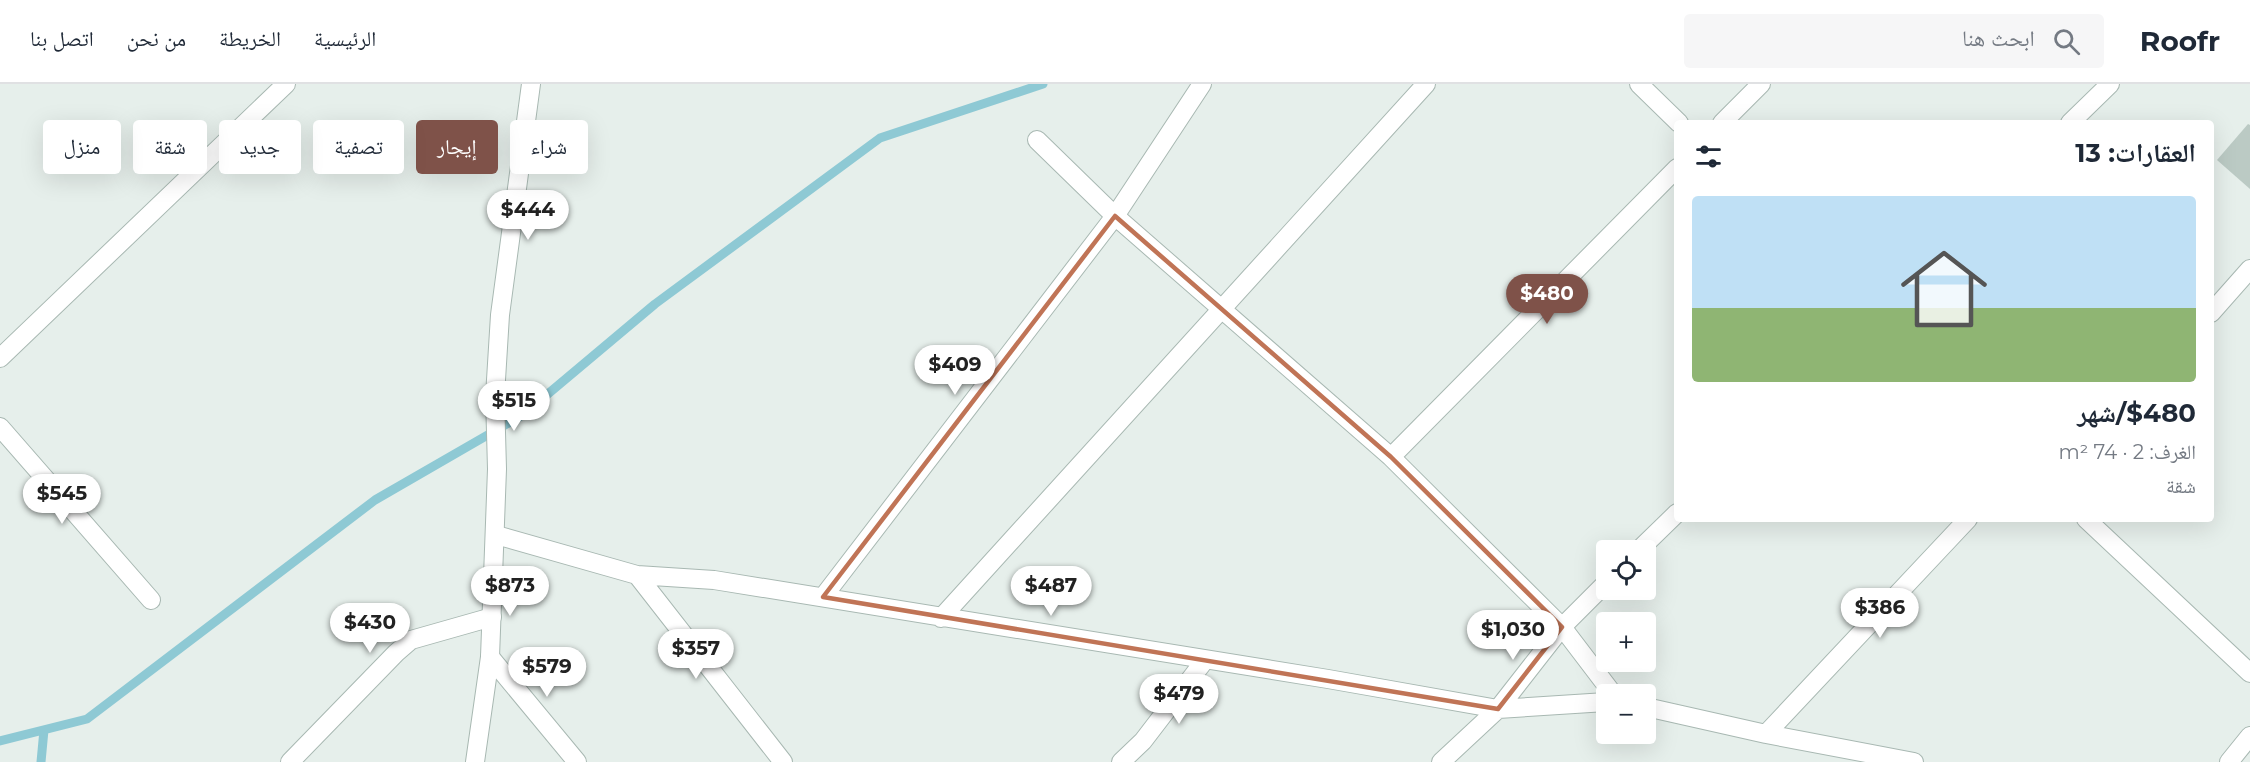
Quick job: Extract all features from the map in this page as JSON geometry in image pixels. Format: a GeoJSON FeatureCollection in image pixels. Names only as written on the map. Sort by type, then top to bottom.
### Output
{"type":"FeatureCollection","features":[{"type":"Feature","properties":{"kind":"street"},"geometry":{"type":"LineString","coordinates":[[0,358],[286,84]]}},
{"type":"Feature","properties":{"kind":"street"},"geometry":{"type":"LineString","coordinates":[[475,762],[490,657],[496,535],[495,396],[500,315],[531,84]]}},
{"type":"Feature","properties":{"kind":"street"},"geometry":{"type":"LineString","coordinates":[[823,597],[1115,216],[1202,84]]}},
{"type":"Feature","properties":{"kind":"street"},"geometry":{"type":"LineString","coordinates":[[941,618],[1426,84]]}},
{"type":"Feature","properties":{"kind":"street"},"geometry":{"type":"LineString","coordinates":[[1639,84],[1676,120]]}},
{"type":"Feature","properties":{"kind":"street"},"geometry":{"type":"LineString","coordinates":[[1725,120],[1761,84]]}},
{"type":"Feature","properties":{"kind":"street"},"geometry":{"type":"LineString","coordinates":[[2073,120],[2110,84]]}},
{"type":"Feature","properties":{"kind":"street"},"geometry":{"type":"LineString","coordinates":[[1037,140],[1115,216],[1391,457],[1562,627],[1605,684]]}},
{"type":"Feature","properties":{"kind":"street"},"geometry":{"type":"LineString","coordinates":[[1391,457],[1674,171]]}},
{"type":"Feature","properties":{"kind":"street"},"geometry":{"type":"LineString","coordinates":[[2214,310],[2250,269]]}},
{"type":"Feature","properties":{"kind":"street"},"geometry":{"type":"LineString","coordinates":[[0,427],[151,600]]}},
{"type":"Feature","properties":{"kind":"street"},"geometry":{"type":"LineString","coordinates":[[1649,540],[1674,516]]}},
{"type":"Feature","properties":{"kind":"street"},"geometry":{"type":"LineString","coordinates":[[1766,734],[1965,522]]}},
{"type":"Feature","properties":{"kind":"street"},"geometry":{"type":"LineString","coordinates":[[2089,522],[2250,673]]}},
{"type":"Feature","properties":{"kind":"street"},"geometry":{"type":"LineString","coordinates":[[496,535],[637,575],[714,580],[823,597],[1498,710],[1596,703]]}},
{"type":"Feature","properties":{"kind":"street"},"geometry":{"type":"LineString","coordinates":[[637,575],[783,762]]}},
{"type":"Feature","properties":{"kind":"street"},"geometry":{"type":"LineString","coordinates":[[1442,762],[1498,710],[1562,627],[1596,593]]}},
{"type":"Feature","properties":{"kind":"street"},"geometry":{"type":"LineString","coordinates":[[290,762],[411,640],[492,617]]}},
{"type":"Feature","properties":{"kind":"street"},"geometry":{"type":"LineString","coordinates":[[490,657],[577,762]]}},
{"type":"Feature","properties":{"kind":"street"},"geometry":{"type":"LineString","coordinates":[[1121,762],[1143,741],[1205,660]]}},
{"type":"Feature","properties":{"kind":"street"},"geometry":{"type":"LineString","coordinates":[[1656,709],[1855,757],[1914,762]]}},
{"type":"Feature","properties":{"kind":"street"},"geometry":{"type":"LineString","coordinates":[[2229,762],[2250,736]]}},
{"type":"Feature","properties":{"kind":"highlighted area"},"geometry":{"type":"Polygon","coordinates":[[[1115,216],[1391,457],[1562,627],[1498,709],[823,597],[1115,216]]]}},
{"type":"Feature","properties":{"kind":"building"},"geometry":{"type":"Polygon","coordinates":[[[2248,124],[2250,125],[2250,189],[2217,160],[2248,124]]]}},
{"type":"Feature","properties":{"kind":"waterway"},"geometry":{"type":"LineString","coordinates":[[0,741],[87,719],[375,500],[524,414],[655,304],[880,138],[1043,84]]}},
{"type":"Feature","properties":{"kind":"waterway"},"geometry":{"type":"LineString","coordinates":[[41,762],[44,730]]}}]}
